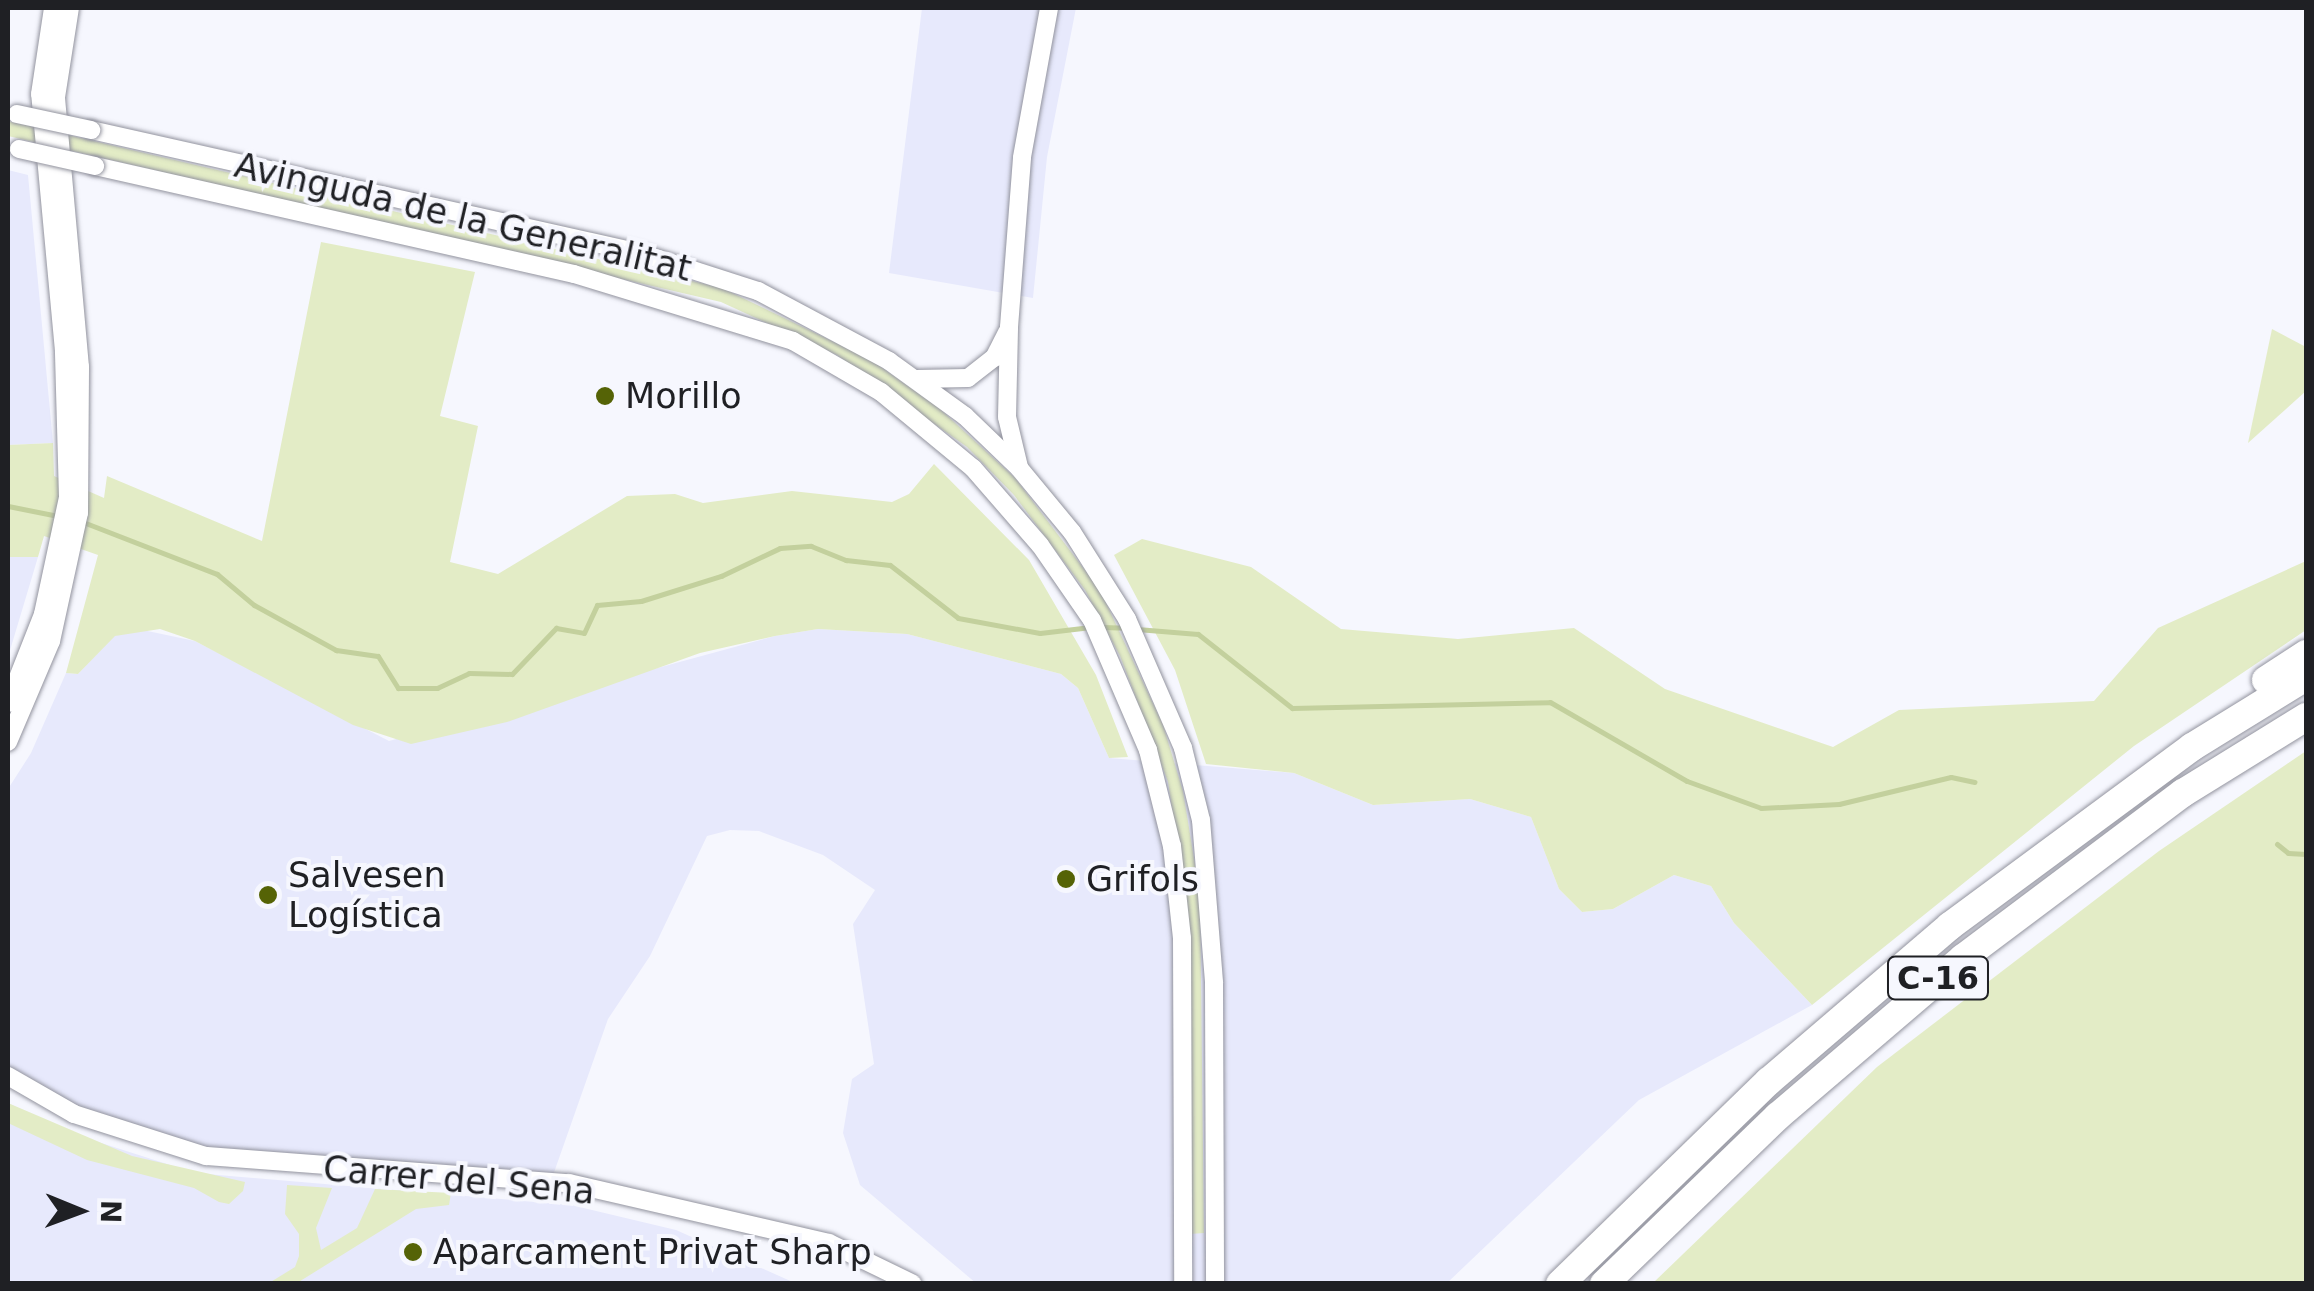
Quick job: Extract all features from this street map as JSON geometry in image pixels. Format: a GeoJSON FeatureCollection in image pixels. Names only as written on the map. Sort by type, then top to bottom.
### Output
{"type":"FeatureCollection","features":[{"type":"Feature","properties":{"kind":"highway"},"geometry":{"type":"LineString","coordinates":[[2192,748],[2235,701],[2306,654]]}},
{"type":"Feature","properties":{"kind":"highway","name":"C-16"},"geometry":{"type":"LineString","coordinates":[[1560,1284],[1838,1019],[2039,857],[2192,748],[2306,677]]}},
{"type":"Feature","properties":{"kind":"highway","name":"C-16"},"geometry":{"type":"LineString","coordinates":[[1604,1284],[1778,1116],[1963,958],[2183,793],[2306,717]]}},
{"type":"Feature","properties":{"kind":"street"},"geometry":{"type":"LineString","coordinates":[[53,8],[40,94],[74,477]]}},
{"type":"Feature","properties":{"kind":"street"},"geometry":{"type":"LineString","coordinates":[[8,742],[51,641],[69,544],[80,367],[56,97],[70,8]]}},
{"type":"Feature","properties":{"kind":"street"},"geometry":{"type":"LineString","coordinates":[[1020,468],[1008,417],[1009,327],[1022,157],[1049,8]]}},
{"type":"Feature","properties":{"kind":"street","name":"Avinguda de la Generalitat"},"geometry":{"type":"LineString","coordinates":[[12,113],[640,253],[808,313],[913,378],[1020,468],[1110,592],[1147,660],[1183,748],[1210,892],[1215,1284]]}},
{"type":"Feature","properties":{"kind":"street","name":"Avinguda de la Generalitat"},"geometry":{"type":"LineString","coordinates":[[14,148],[574,274],[793,341],[881,392],[973,468],[1073,590],[1111,657],[1148,750],[1172,846],[1182,938],[1180,1284]]}},
{"type":"Feature","properties":{"kind":"street"},"geometry":{"type":"LineString","coordinates":[[913,378],[954,381],[982,370],[1009,327]]}},
{"type":"Feature","properties":{"kind":"street"},"geometry":{"type":"LineString","coordinates":[[8,703],[69,544]]}},
{"type":"Feature","properties":{"kind":"street","name":"Carrer del Sena"},"geometry":{"type":"LineString","coordinates":[[8,1076],[74,1114],[206,1156],[570,1184],[829,1243],[913,1284]]}},
{"type":"Feature","properties":{"kind":"shaded area"},"geometry":{"type":"Polygon","coordinates":[[[922,8],[1076,8],[1047,157],[1033,298],[889,273],[922,8]]]}},
{"type":"Feature","properties":{"kind":"shaded area"},"geometry":{"type":"Polygon","coordinates":[[[8,170],[28,175],[53,443],[8,445],[8,170]]]}},
{"type":"Feature","properties":{"kind":"shaded area"},"geometry":{"type":"Polygon","coordinates":[[[8,557],[38,557],[8,657],[8,557]]]}},
{"type":"Feature","properties":{"kind":"shaded area"},"geometry":{"type":"Polygon","coordinates":[[[138,629],[195,641],[389,741],[775,636],[818,629],[907,634],[1061,674],[1078,688],[1109,758],[1294,773],[1373,805],[1470,799],[1531,817],[1559,889],[1582,912],[1613,909],[1674,875],[1711,886],[1734,923],[1812,1005],[1639,1100],[1446,1284],[977,1284],[860,1185],[843,1133],[852,1079],[874,1064],[853,924],[875,890],[823,855],[759,831],[730,830],[707,836],[650,956],[608,1019],[551,1181],[154,1142],[8,1076],[8,789],[31,753],[66,673],[78,674],[114,636],[138,629]]]}},
{"type":"Feature","properties":{"kind":"shaded area"},"geometry":{"type":"Polygon","coordinates":[[[8,1103],[70,1133],[195,1173],[571,1205],[676,1230],[795,1283],[8,1283],[8,1103]]]}},
{"type":"Feature","properties":{"kind":"green space"},"geometry":{"type":"Polygon","coordinates":[[[8,121],[722,288],[871,360],[940,409],[1015,478],[1100,590],[1163,725],[1183,791],[1200,895],[1204,1233],[1190,1234],[1190,933],[1168,782],[1120,656],[1085,590],[1014,495],[967,447],[837,355],[721,302],[8,136],[8,121]]]}},
{"type":"Feature","properties":{"kind":"green space"},"geometry":{"type":"Polygon","coordinates":[[[321,242],[475,272],[440,416],[478,426],[450,562],[498,574],[627,496],[675,494],[703,503],[792,491],[892,502],[909,494],[934,464],[1029,560],[1096,675],[1128,757],[1109,758],[1078,688],[1061,674],[907,634],[818,629],[775,636],[700,653],[507,722],[411,744],[353,725],[195,641],[160,629],[115,636],[78,674],[66,673],[98,555],[44,536],[38,557],[8,557],[8,445],[53,443],[54,476],[104,498],[107,476],[262,541],[321,242]]]}},
{"type":"Feature","properties":{"kind":"green space"},"geometry":{"type":"Polygon","coordinates":[[[2272,329],[2306,347],[2306,391],[2248,443],[2272,329]]]}},
{"type":"Feature","properties":{"kind":"green space"},"geometry":{"type":"Polygon","coordinates":[[[1142,539],[1251,567],[1341,629],[1458,639],[1574,628],[1665,689],[1833,747],[1899,710],[2094,701],[2158,628],[2306,561],[2306,630],[2134,746],[1812,1005],[1734,923],[1711,886],[1674,875],[1613,909],[1582,912],[1559,889],[1531,817],[1470,799],[1373,805],[1294,773],[1206,764],[1175,670],[1114,555],[1142,539]]]}},
{"type":"Feature","properties":{"kind":"green space"},"geometry":{"type":"Polygon","coordinates":[[[2306,751],[2306,1283],[1653,1283],[1877,1067],[2159,851],[2306,751]]]}},
{"type":"Feature","properties":{"kind":"green space"},"geometry":{"type":"Polygon","coordinates":[[[8,1103],[132,1156],[245,1182],[243,1191],[229,1204],[194,1188],[87,1160],[8,1123],[8,1103]]]}},
{"type":"Feature","properties":{"kind":"green space"},"geometry":{"type":"Polygon","coordinates":[[[287,1185],[332,1188],[316,1228],[321,1250],[357,1228],[375,1189],[451,1193],[449,1205],[416,1209],[297,1283],[269,1283],[295,1267],[299,1256],[299,1234],[285,1214],[287,1185]]]}},
{"type":"Feature","properties":{"kind":"waterway"},"geometry":{"type":"LineString","coordinates":[[8,506],[58,516]]}},
{"type":"Feature","properties":{"kind":"waterway"},"geometry":{"type":"LineString","coordinates":[[83,522],[217,574],[254,605],[336,650],[378,656],[398,688],[437,688],[469,673],[512,674],[556,628],[584,633],[597,605],[641,601],[721,576],[780,548],[811,546],[846,560],[890,565],[958,618],[1040,633],[1091,627]]}},
{"type":"Feature","properties":{"kind":"waterway"},"geometry":{"type":"LineString","coordinates":[[1102,627],[1126,628]]}},
{"type":"Feature","properties":{"kind":"waterway"},"geometry":{"type":"LineString","coordinates":[[1137,629],[1198,634],[1292,708],[1550,702],[1687,781],[1761,808],[1839,804],[1951,777],[1974,782]]}},
{"type":"Feature","properties":{"kind":"waterway"},"geometry":{"type":"LineString","coordinates":[[2277,844],[2288,853],[2306,854]]}},
{"type":"Feature","properties":{"kind":"place","name":"Morillo"},"geometry":{"type":"Point","coordinates":[605,396]}},
{"type":"Feature","properties":{"kind":"place","name":"Grifols"},"geometry":{"type":"Point","coordinates":[1066,879]}},
{"type":"Feature","properties":{"kind":"place","name":"Salvesen Logística"},"geometry":{"type":"Point","coordinates":[268,895]}},
{"type":"Feature","properties":{"kind":"place","name":"Aparcament Privat Sharp"},"geometry":{"type":"Point","coordinates":[413,1252]}}]}
